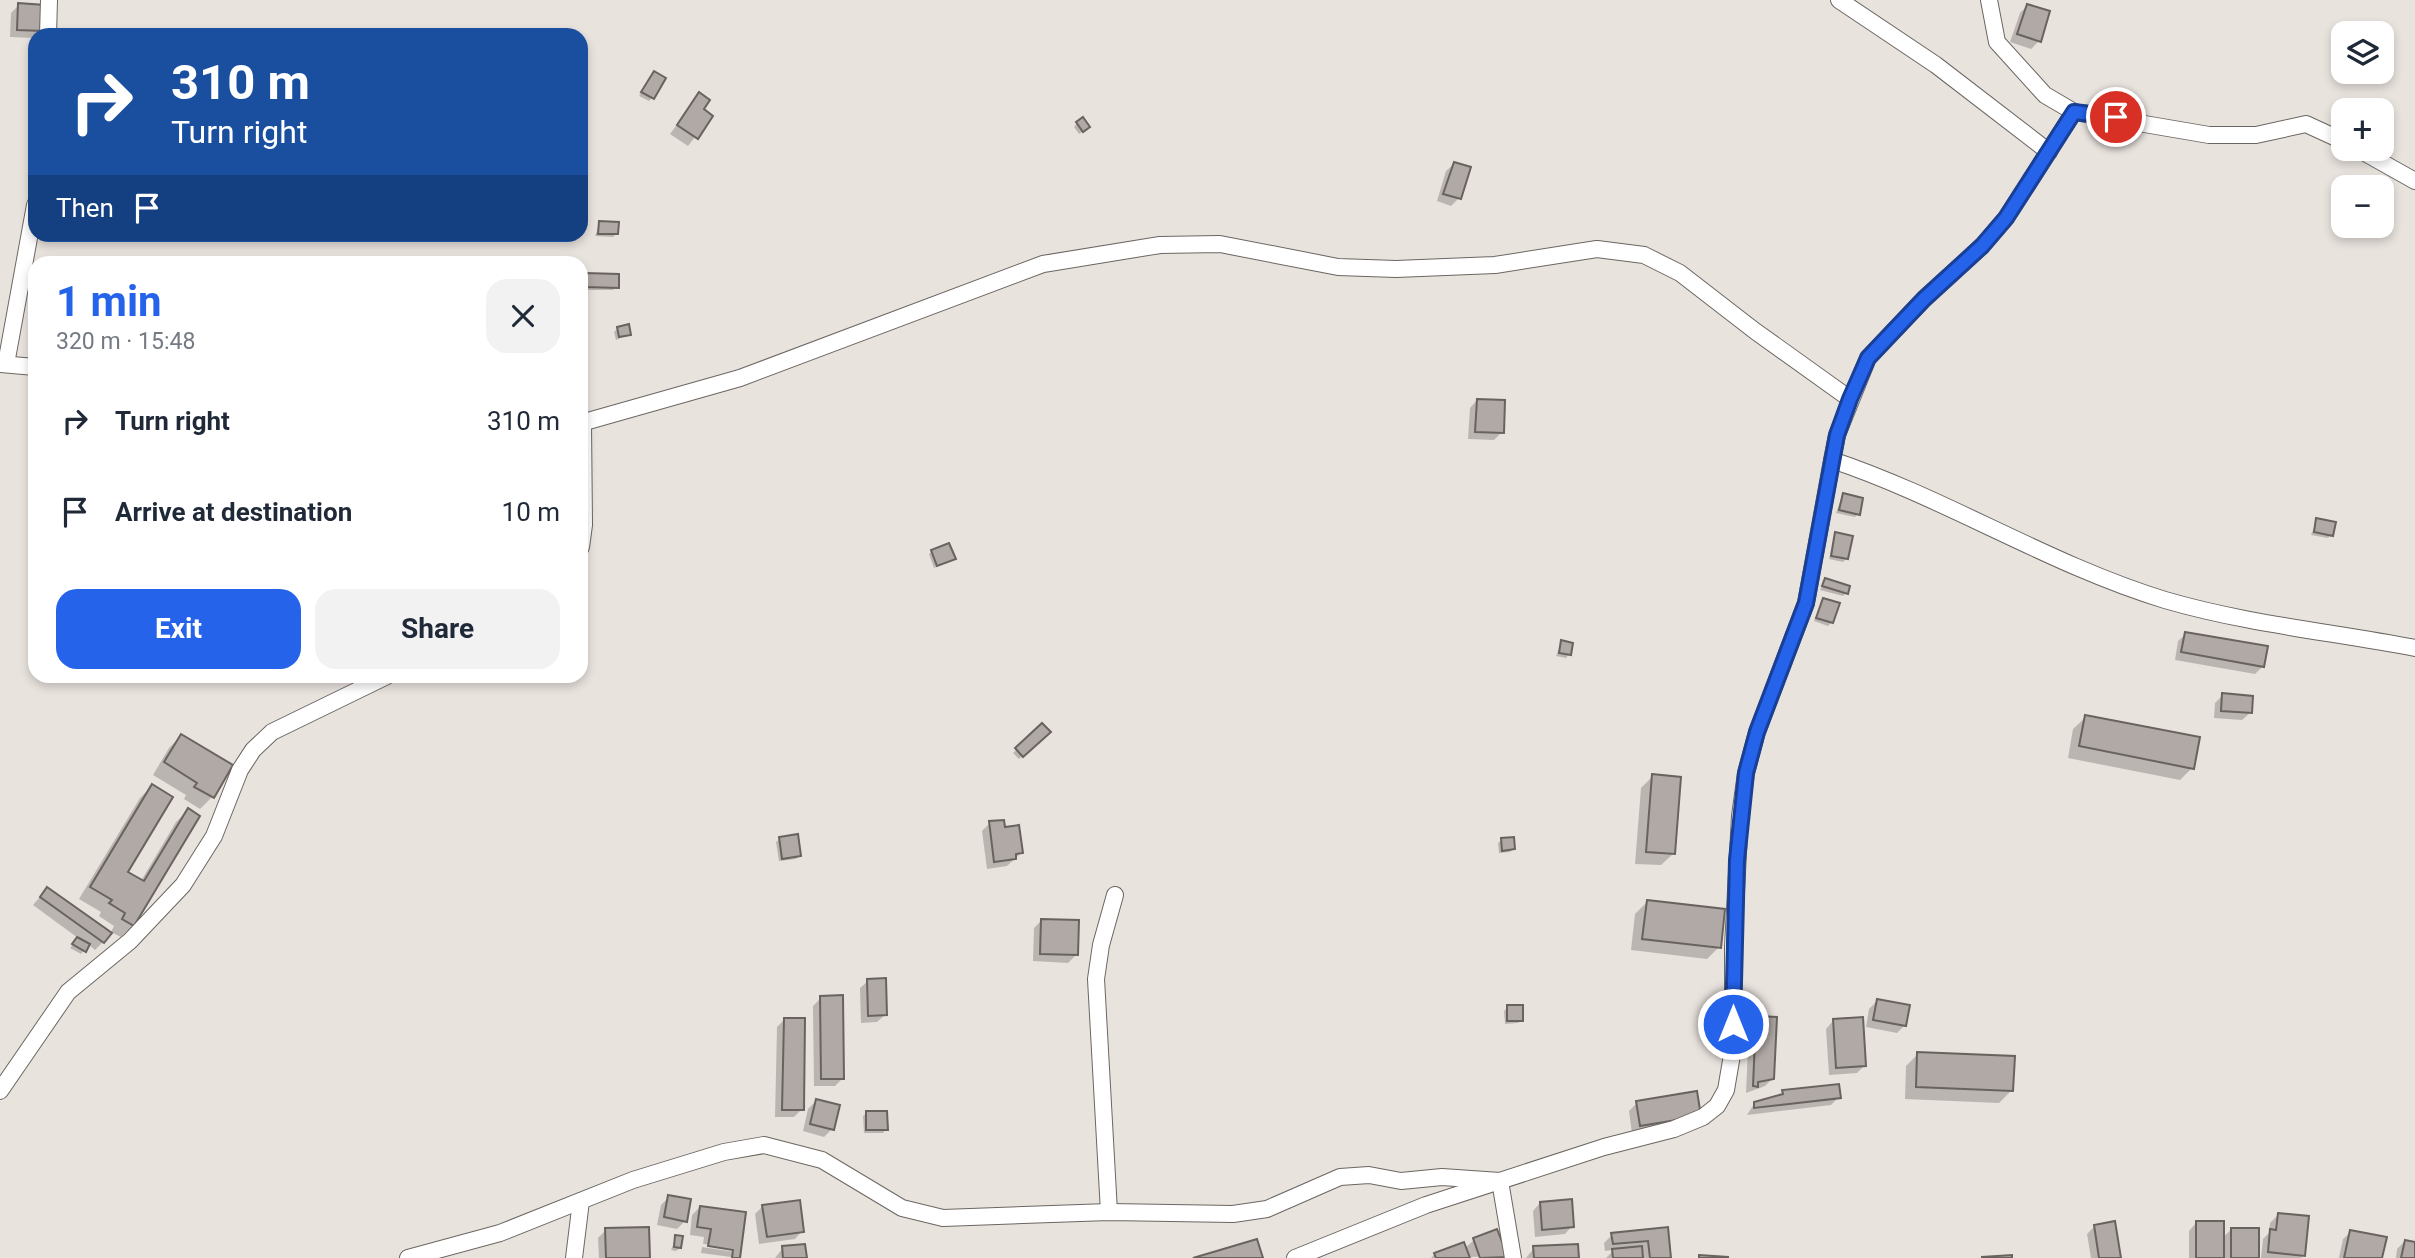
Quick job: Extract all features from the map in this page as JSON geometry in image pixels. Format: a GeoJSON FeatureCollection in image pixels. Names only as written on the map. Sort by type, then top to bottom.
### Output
{"type":"FeatureCollection","features":[{"type":"Feature","properties":{"kind":"street"},"geometry":{"type":"LineString","coordinates":[[48,28],[49,0]]}},
{"type":"Feature","properties":{"kind":"street"},"geometry":{"type":"LineString","coordinates":[[1839,0],[1936,65],[2049,152]]}},
{"type":"Feature","properties":{"kind":"street"},"geometry":{"type":"LineString","coordinates":[[1989,0],[1997,42],[2045,95],[2074,112],[2209,135],[2256,135],[2306,124],[2331,135]]}},
{"type":"Feature","properties":{"kind":"street"},"geometry":{"type":"LineString","coordinates":[[1295,1258],[1426,1206],[1604,1147],[1674,1129],[1703,1117],[1717,1105],[1726,1090],[1733,1049],[1734,934],[1740,816],[1746,773],[1757,732],[1806,603],[1832,460],[1850,399],[1868,358],[1924,299],[1982,246],[2006,218],[2074,112]]}},
{"type":"Feature","properties":{"kind":"street"},"geometry":{"type":"LineString","coordinates":[[2379,161],[2415,181]]}},
{"type":"Feature","properties":{"kind":"street"},"geometry":{"type":"LineString","coordinates":[[28,240],[3,364],[28,366]]}},
{"type":"Feature","properties":{"kind":"street"},"geometry":{"type":"LineString","coordinates":[[588,421],[740,378],[1043,264],[1160,245],[1220,244],[1338,267],[1396,269],[1495,265],[1597,249],[1644,254],[1681,272],[1755,331],[1850,399]]}},
{"type":"Feature","properties":{"kind":"street"},"geometry":{"type":"LineString","coordinates":[[1832,460],[1915,490],[2059,557],[2165,599],[2236,617],[2415,648]]}},
{"type":"Feature","properties":{"kind":"street"},"geometry":{"type":"LineString","coordinates":[[0,1091],[68,992],[130,941],[183,886],[214,835],[240,770],[253,751],[272,732],[373,683]]}},
{"type":"Feature","properties":{"kind":"street"},"geometry":{"type":"LineString","coordinates":[[1109,1212],[1096,979],[1101,945],[1115,895]]}},
{"type":"Feature","properties":{"kind":"street"},"geometry":{"type":"LineString","coordinates":[[408,1258],[500,1233],[632,1181],[724,1152],[764,1145],[822,1160],[902,1208],[943,1218],[1109,1212],[1233,1214],[1267,1209],[1340,1177],[1369,1175],[1401,1181],[1441,1177],[1500,1181]]}},
{"type":"Feature","properties":{"kind":"street"},"geometry":{"type":"LineString","coordinates":[[1500,1181],[1513,1258]]}},
{"type":"Feature","properties":{"kind":"street"},"geometry":{"type":"LineString","coordinates":[[574,1258],[581,1201]]}},
{"type":"Feature","properties":{"kind":"building"},"geometry":{"type":"Polygon","coordinates":[[[18,3],[45,5],[43,28],[17,30],[18,3]]]}},
{"type":"Feature","properties":{"kind":"building"},"geometry":{"type":"Polygon","coordinates":[[[2027,4],[2050,11],[2041,42],[2017,34],[2027,4]]]}},
{"type":"Feature","properties":{"kind":"building"},"geometry":{"type":"Polygon","coordinates":[[[654,71],[666,78],[654,99],[641,92],[654,71]]]}},
{"type":"Feature","properties":{"kind":"building"},"geometry":{"type":"Polygon","coordinates":[[[699,92],[710,100],[704,109],[713,116],[698,139],[677,125],[699,92]]]}},
{"type":"Feature","properties":{"kind":"building"},"geometry":{"type":"Polygon","coordinates":[[[1083,117],[1090,127],[1083,132],[1076,122],[1083,117]]]}},
{"type":"Feature","properties":{"kind":"building"},"geometry":{"type":"Polygon","coordinates":[[[1454,162],[1471,167],[1461,199],[1443,194],[1454,162]]]}},
{"type":"Feature","properties":{"kind":"building"},"geometry":{"type":"Polygon","coordinates":[[[599,221],[619,222],[618,234],[598,234],[599,221]]]}},
{"type":"Feature","properties":{"kind":"building"},"geometry":{"type":"Polygon","coordinates":[[[588,273],[619,274],[619,288],[588,287],[588,273]]]}},
{"type":"Feature","properties":{"kind":"building"},"geometry":{"type":"Polygon","coordinates":[[[629,324],[631,335],[619,337],[617,327],[629,324]]]}},
{"type":"Feature","properties":{"kind":"building"},"geometry":{"type":"Polygon","coordinates":[[[1477,399],[1505,400],[1504,433],[1475,432],[1477,399]]]}},
{"type":"Feature","properties":{"kind":"building"},"geometry":{"type":"Polygon","coordinates":[[[1843,493],[1863,498],[1860,515],[1839,510],[1843,493]]]}},
{"type":"Feature","properties":{"kind":"building"},"geometry":{"type":"Polygon","coordinates":[[[2316,518],[2336,522],[2333,536],[2314,532],[2316,518]]]}},
{"type":"Feature","properties":{"kind":"building"},"geometry":{"type":"Polygon","coordinates":[[[1835,532],[1853,536],[1848,559],[1831,556],[1835,532]]]}},
{"type":"Feature","properties":{"kind":"building"},"geometry":{"type":"Polygon","coordinates":[[[949,543],[956,559],[937,566],[931,550],[949,543]]]}},
{"type":"Feature","properties":{"kind":"building"},"geometry":{"type":"Polygon","coordinates":[[[1825,578],[1850,586],[1848,594],[1822,586],[1825,578]]]}},
{"type":"Feature","properties":{"kind":"building"},"geometry":{"type":"Polygon","coordinates":[[[1823,598],[1840,603],[1833,623],[1816,618],[1823,598]]]}},
{"type":"Feature","properties":{"kind":"building"},"geometry":{"type":"Polygon","coordinates":[[[2185,632],[2268,646],[2264,667],[2181,652],[2185,632]]]}},
{"type":"Feature","properties":{"kind":"building"},"geometry":{"type":"Polygon","coordinates":[[[1561,640],[1573,643],[1571,655],[1559,653],[1561,640]]]}},
{"type":"Feature","properties":{"kind":"building"},"geometry":{"type":"Polygon","coordinates":[[[2222,693],[2253,696],[2252,713],[2221,711],[2222,693]]]}},
{"type":"Feature","properties":{"kind":"building"},"geometry":{"type":"Polygon","coordinates":[[[2085,715],[2200,737],[2194,769],[2079,746],[2085,715]]]}},
{"type":"Feature","properties":{"kind":"building"},"geometry":{"type":"Polygon","coordinates":[[[1042,723],[1051,732],[1023,757],[1015,748],[1042,723]]]}},
{"type":"Feature","properties":{"kind":"building"},"geometry":{"type":"Polygon","coordinates":[[[181,734],[233,765],[214,798],[194,787],[197,783],[164,762],[181,734]]]}},
{"type":"Feature","properties":{"kind":"building"},"geometry":{"type":"Polygon","coordinates":[[[1652,774],[1681,777],[1675,854],[1646,852],[1652,774]]]}},
{"type":"Feature","properties":{"kind":"building"},"geometry":{"type":"Polygon","coordinates":[[[152,784],[173,797],[128,872],[144,881],[188,808],[200,816],[134,926],[122,919],[125,913],[109,903],[112,900],[90,887],[152,784]]]}},
{"type":"Feature","properties":{"kind":"building"},"geometry":{"type":"Polygon","coordinates":[[[1004,820],[1005,827],[1019,825],[1023,853],[1016,854],[1016,859],[994,862],[989,821],[1004,820]]]}},
{"type":"Feature","properties":{"kind":"building"},"geometry":{"type":"Polygon","coordinates":[[[798,834],[801,856],[782,859],[779,837],[798,834]]]}},
{"type":"Feature","properties":{"kind":"building"},"geometry":{"type":"Polygon","coordinates":[[[1514,837],[1515,849],[1502,851],[1501,838],[1514,837]]]}},
{"type":"Feature","properties":{"kind":"building"},"geometry":{"type":"Polygon","coordinates":[[[47,887],[112,933],[104,943],[40,897],[47,887]]]}},
{"type":"Feature","properties":{"kind":"building"},"geometry":{"type":"Polygon","coordinates":[[[1647,900],[1725,909],[1721,948],[1642,939],[1647,900]]]}},
{"type":"Feature","properties":{"kind":"building"},"geometry":{"type":"Polygon","coordinates":[[[1041,919],[1079,920],[1078,955],[1040,954],[1041,919]]]}},
{"type":"Feature","properties":{"kind":"building"},"geometry":{"type":"Polygon","coordinates":[[[77,937],[90,944],[86,952],[72,944],[77,937]]]}},
{"type":"Feature","properties":{"kind":"building"},"geometry":{"type":"Polygon","coordinates":[[[886,978],[887,1015],[868,1016],[867,979],[886,978]]]}},
{"type":"Feature","properties":{"kind":"building"},"geometry":{"type":"Polygon","coordinates":[[[843,995],[844,1079],[821,1079],[820,996],[843,995]]]}},
{"type":"Feature","properties":{"kind":"building"},"geometry":{"type":"Polygon","coordinates":[[[1877,999],[1910,1005],[1906,1026],[1873,1020],[1877,999]]]}},
{"type":"Feature","properties":{"kind":"building"},"geometry":{"type":"Polygon","coordinates":[[[1507,1005],[1523,1005],[1523,1021],[1507,1021],[1507,1005]]]}},
{"type":"Feature","properties":{"kind":"building"},"geometry":{"type":"Polygon","coordinates":[[[1756,1016],[1777,1017],[1774,1079],[1758,1082],[1758,1087],[1753,1086],[1756,1016]]]}},
{"type":"Feature","properties":{"kind":"building"},"geometry":{"type":"Polygon","coordinates":[[[1863,1017],[1866,1066],[1836,1068],[1833,1019],[1863,1017]]]}},
{"type":"Feature","properties":{"kind":"building"},"geometry":{"type":"Polygon","coordinates":[[[784,1018],[805,1018],[804,1110],[782,1110],[784,1018]]]}},
{"type":"Feature","properties":{"kind":"building"},"geometry":{"type":"Polygon","coordinates":[[[1917,1052],[2015,1056],[2013,1091],[1916,1087],[1917,1052]]]}},
{"type":"Feature","properties":{"kind":"building"},"geometry":{"type":"Polygon","coordinates":[[[1839,1084],[1841,1098],[1754,1108],[1754,1102],[1783,1094],[1782,1090],[1839,1084]]]}},
{"type":"Feature","properties":{"kind":"building"},"geometry":{"type":"Polygon","coordinates":[[[1697,1091],[1701,1116],[1640,1126],[1636,1101],[1697,1091]]]}},
{"type":"Feature","properties":{"kind":"building"},"geometry":{"type":"Polygon","coordinates":[[[816,1099],[840,1105],[834,1130],[810,1124],[816,1099]]]}},
{"type":"Feature","properties":{"kind":"building"},"geometry":{"type":"Polygon","coordinates":[[[866,1111],[887,1111],[888,1130],[866,1130],[866,1111]]]}},
{"type":"Feature","properties":{"kind":"building"},"geometry":{"type":"Polygon","coordinates":[[[668,1195],[691,1199],[687,1222],[664,1217],[668,1195]]]}},
{"type":"Feature","properties":{"kind":"building"},"geometry":{"type":"Polygon","coordinates":[[[1572,1199],[1574,1227],[1542,1230],[1540,1202],[1572,1199]]]}},
{"type":"Feature","properties":{"kind":"building"},"geometry":{"type":"Polygon","coordinates":[[[800,1200],[804,1232],[767,1237],[762,1205],[800,1200]]]}},
{"type":"Feature","properties":{"kind":"building"},"geometry":{"type":"Polygon","coordinates":[[[700,1206],[746,1212],[740,1258],[732,1258],[733,1250],[708,1246],[711,1229],[697,1227],[700,1206]]]}},
{"type":"Feature","properties":{"kind":"building"},"geometry":{"type":"Polygon","coordinates":[[[2278,1213],[2309,1216],[2305,1256],[2268,1252],[2270,1229],[2276,1230],[2278,1213]]]}},
{"type":"Feature","properties":{"kind":"building"},"geometry":{"type":"Polygon","coordinates":[[[2115,1221],[2121,1258],[2099,1258],[2094,1225],[2115,1221]]]}},
{"type":"Feature","properties":{"kind":"building"},"geometry":{"type":"Polygon","coordinates":[[[2196,1221],[2224,1221],[2224,1258],[2196,1258],[2196,1221]]]}},
{"type":"Feature","properties":{"kind":"building"},"geometry":{"type":"Polygon","coordinates":[[[649,1227],[650,1258],[606,1258],[605,1228],[649,1227]]]}},
{"type":"Feature","properties":{"kind":"building"},"geometry":{"type":"Polygon","coordinates":[[[1668,1227],[1671,1258],[1650,1258],[1648,1241],[1613,1244],[1611,1233],[1668,1227]]]}},
{"type":"Feature","properties":{"kind":"building"},"geometry":{"type":"Polygon","coordinates":[[[2231,1228],[2259,1228],[2259,1258],[2231,1258],[2231,1228]]]}},
{"type":"Feature","properties":{"kind":"building"},"geometry":{"type":"Polygon","coordinates":[[[1497,1229],[1508,1257],[1480,1258],[1473,1238],[1497,1229]]]}},
{"type":"Feature","properties":{"kind":"building"},"geometry":{"type":"Polygon","coordinates":[[[2350,1230],[2387,1237],[2382,1258],[2344,1258],[2350,1230]]]}},
{"type":"Feature","properties":{"kind":"building"},"geometry":{"type":"Polygon","coordinates":[[[675,1235],[683,1236],[681,1248],[674,1247],[675,1235]]]}},
{"type":"Feature","properties":{"kind":"building"},"geometry":{"type":"Polygon","coordinates":[[[1257,1239],[1263,1258],[1193,1258],[1257,1239]]]}},
{"type":"Feature","properties":{"kind":"building"},"geometry":{"type":"Polygon","coordinates":[[[2405,1240],[2415,1242],[2415,1258],[2401,1258],[2405,1240]]]}},
{"type":"Feature","properties":{"kind":"building"},"geometry":{"type":"Polygon","coordinates":[[[1464,1242],[1470,1258],[1436,1258],[1434,1253],[1464,1242]]]}},
{"type":"Feature","properties":{"kind":"building"},"geometry":{"type":"Polygon","coordinates":[[[805,1244],[807,1258],[783,1258],[782,1246],[805,1244]]]}},
{"type":"Feature","properties":{"kind":"building"},"geometry":{"type":"Polygon","coordinates":[[[1578,1244],[1579,1258],[1534,1258],[1533,1246],[1578,1244]]]}},
{"type":"Feature","properties":{"kind":"building"},"geometry":{"type":"Polygon","coordinates":[[[1642,1246],[1643,1258],[1613,1258],[1612,1249],[1642,1246]]]}},
{"type":"Feature","properties":{"kind":"building"},"geometry":{"type":"Polygon","coordinates":[[[1699,1255],[1728,1257],[1728,1258],[1699,1258],[1699,1255]]]}},
{"type":"Feature","properties":{"kind":"building"},"geometry":{"type":"Polygon","coordinates":[[[2012,1255],[2012,1258],[1982,1258],[1982,1257],[2012,1255]]]}},
{"type":"Feature","properties":{"kind":"route"},"geometry":{"type":"LineString","coordinates":[[1733,1024],[1737,860],[1746,773],[1757,732],[1797,629],[1814,575],[1837,435],[1850,399],[1868,358],[1924,299],[1982,246],[2006,218],[2074,112],[2116,117]]}}]}
